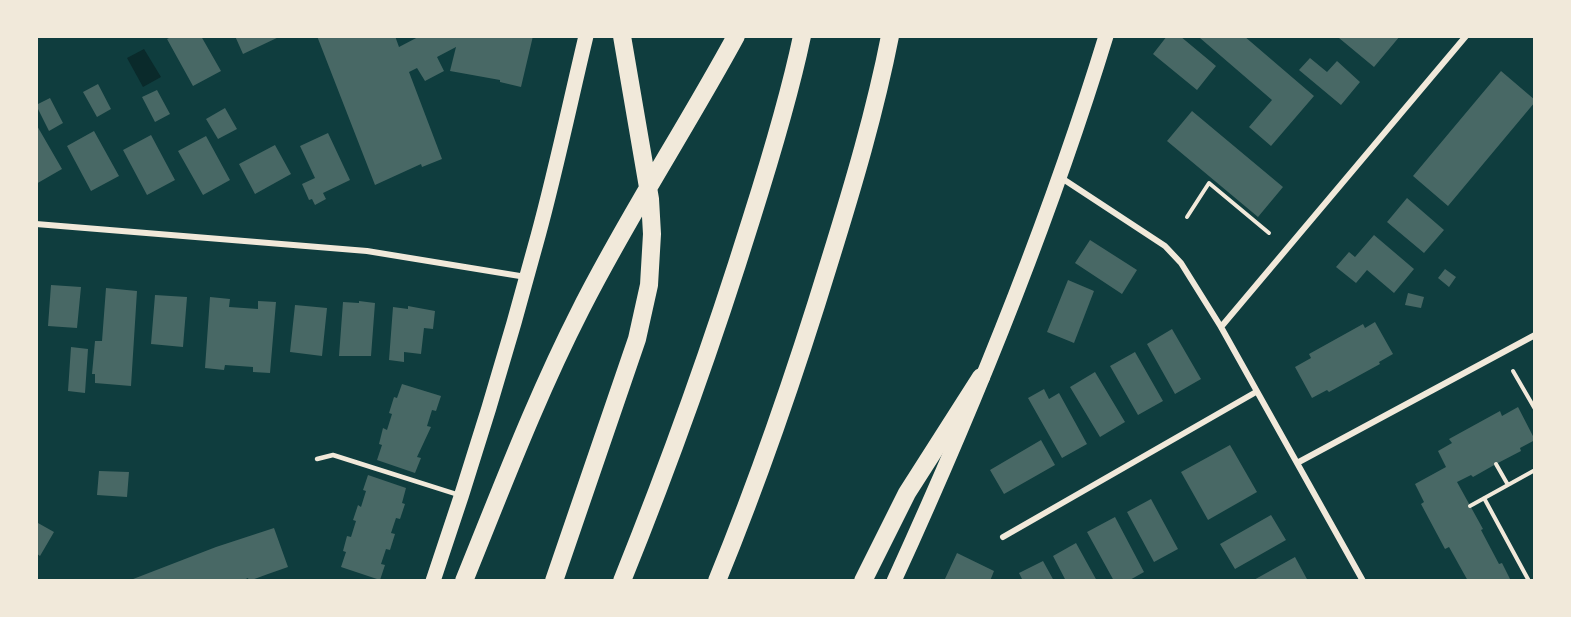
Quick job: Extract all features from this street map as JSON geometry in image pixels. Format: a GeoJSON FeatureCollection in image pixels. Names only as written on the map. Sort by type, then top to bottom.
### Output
{"type":"FeatureCollection","features":[{"type":"Feature","properties":{"kind":"highway"},"geometry":{"type":"LineString","coordinates":[[555,581],[637,339],[646,303],[651,253],[650,199],[622,36]]}},
{"type":"Feature","properties":{"kind":"highway"},"geometry":{"type":"LineString","coordinates":[[464,581],[535,407],[580,310],[736,36]]}},
{"type":"Feature","properties":{"kind":"highway"},"geometry":{"type":"LineString","coordinates":[[622,581],[676,440],[731,284],[795,70],[802,36]]}},
{"type":"Feature","properties":{"kind":"highway"},"geometry":{"type":"LineString","coordinates":[[717,581],[807,334],[847,204],[881,81],[890,36]]}},
{"type":"Feature","properties":{"kind":"highway"},"geometry":{"type":"LineString","coordinates":[[881,81],[900,36]]}},
{"type":"Feature","properties":{"kind":"highway"},"geometry":{"type":"LineString","coordinates":[[863,581],[907,493],[981,377]]}},
{"type":"Feature","properties":{"kind":"main road"},"geometry":{"type":"LineString","coordinates":[[433,581],[462,495],[527,277],[586,36]]}},
{"type":"Feature","properties":{"kind":"main road"},"geometry":{"type":"LineString","coordinates":[[894,581],[981,377],[1059,176],[1106,36]]}},
{"type":"Feature","properties":{"kind":"street"},"geometry":{"type":"LineString","coordinates":[[1221,327],[1466,36]]}},
{"type":"Feature","properties":{"kind":"street"},"geometry":{"type":"LineString","coordinates":[[1059,176],[1165,246],[1181,263],[1221,327],[1363,581]]}},
{"type":"Feature","properties":{"kind":"street"},"geometry":{"type":"LineString","coordinates":[[36,224],[367,251],[527,277]]}},
{"type":"Feature","properties":{"kind":"street"},"geometry":{"type":"LineString","coordinates":[[1297,463],[1535,335]]}},
{"type":"Feature","properties":{"kind":"street"},"geometry":{"type":"LineString","coordinates":[[1003,537],[1256,392]]}},
{"type":"Feature","properties":{"kind":"lane"},"geometry":{"type":"LineString","coordinates":[[317,459],[333,455],[462,495]]}},
{"type":"Feature","properties":{"kind":"path"},"geometry":{"type":"LineString","coordinates":[[1187,217],[1209,183],[1269,233]]}},
{"type":"Feature","properties":{"kind":"path"},"geometry":{"type":"LineString","coordinates":[[1513,371],[1535,409]]}},
{"type":"Feature","properties":{"kind":"path"},"geometry":{"type":"LineString","coordinates":[[1496,464],[1508,485]]}},
{"type":"Feature","properties":{"kind":"path"},"geometry":{"type":"LineString","coordinates":[[1470,506],[1535,470]]}},
{"type":"Feature","properties":{"kind":"path"},"geometry":{"type":"LineString","coordinates":[[1484,498],[1527,580]]}},
{"type":"Feature","properties":{"kind":"water"},"geometry":{"type":"Polygon","coordinates":[[[144,49],[161,77],[143,87],[127,58],[144,49]]]}},
{"type":"Feature","properties":{"kind":"building"},"geometry":{"type":"Polygon","coordinates":[[[173,36],[201,36],[221,71],[193,86],[167,39],[173,36]]]}},
{"type":"Feature","properties":{"kind":"building"},"geometry":{"type":"Polygon","coordinates":[[[235,36],[281,36],[243,54],[235,36]]]}},
{"type":"Feature","properties":{"kind":"building"},"geometry":{"type":"Polygon","coordinates":[[[317,36],[395,36],[399,47],[420,36],[533,36],[521,87],[500,82],[500,80],[450,71],[456,47],[437,57],[444,71],[425,81],[417,68],[409,72],[442,159],[422,167],[421,164],[375,185],[317,36]]]}},
{"type":"Feature","properties":{"kind":"building"},"geometry":{"type":"Polygon","coordinates":[[[1167,36],[1180,36],[1216,66],[1197,90],[1153,54],[1167,36]]]}},
{"type":"Feature","properties":{"kind":"building"},"geometry":{"type":"Polygon","coordinates":[[[1202,36],[1244,36],[1314,96],[1271,146],[1249,127],[1272,100],[1200,38],[1202,36]]]}},
{"type":"Feature","properties":{"kind":"building"},"geometry":{"type":"Polygon","coordinates":[[[1341,36],[1400,36],[1374,67],[1339,38],[1341,36]]]}},
{"type":"Feature","properties":{"kind":"building"},"geometry":{"type":"Polygon","coordinates":[[[1310,58],[1327,72],[1337,61],[1360,82],[1341,105],[1299,70],[1310,58]]]}},
{"type":"Feature","properties":{"kind":"building"},"geometry":{"type":"Polygon","coordinates":[[[1501,71],[1535,102],[1448,206],[1413,176],[1501,71]]]}},
{"type":"Feature","properties":{"kind":"building"},"geometry":{"type":"Polygon","coordinates":[[[98,84],[111,109],[97,117],[83,92],[98,84]]]}},
{"type":"Feature","properties":{"kind":"building"},"geometry":{"type":"Polygon","coordinates":[[[157,90],[170,114],[155,122],[142,97],[157,90]]]}},
{"type":"Feature","properties":{"kind":"building"},"geometry":{"type":"Polygon","coordinates":[[[50,98],[63,123],[49,131],[36,105],[50,98]]]}},
{"type":"Feature","properties":{"kind":"building"},"geometry":{"type":"Polygon","coordinates":[[[225,108],[237,129],[218,139],[206,119],[225,108]]]}},
{"type":"Feature","properties":{"kind":"building"},"geometry":{"type":"Polygon","coordinates":[[[1192,111],[1283,187],[1258,217],[1167,141],[1192,111]]]}},
{"type":"Feature","properties":{"kind":"building"},"geometry":{"type":"Polygon","coordinates":[[[36,124],[62,169],[36,184],[36,124]]]}},
{"type":"Feature","properties":{"kind":"building"},"geometry":{"type":"Polygon","coordinates":[[[94,131],[119,176],[91,191],[67,146],[94,131]]]}},
{"type":"Feature","properties":{"kind":"building"},"geometry":{"type":"Polygon","coordinates":[[[328,133],[350,180],[323,193],[326,199],[315,205],[312,199],[309,200],[302,184],[315,178],[300,146],[328,133]]]}},
{"type":"Feature","properties":{"kind":"building"},"geometry":{"type":"Polygon","coordinates":[[[151,135],[175,180],[147,195],[123,150],[151,135]]]}},
{"type":"Feature","properties":{"kind":"building"},"geometry":{"type":"Polygon","coordinates":[[[206,136],[230,180],[203,195],[178,151],[206,136]]]}},
{"type":"Feature","properties":{"kind":"building"},"geometry":{"type":"Polygon","coordinates":[[[275,145],[291,174],[255,194],[239,164],[275,145]]]}},
{"type":"Feature","properties":{"kind":"building"},"geometry":{"type":"Polygon","coordinates":[[[1407,198],[1444,230],[1424,253],[1387,222],[1407,198]]]}},
{"type":"Feature","properties":{"kind":"building"},"geometry":{"type":"Polygon","coordinates":[[[1374,235],[1414,269],[1394,293],[1367,270],[1356,283],[1336,267],[1349,252],[1355,257],[1374,235]]]}},
{"type":"Feature","properties":{"kind":"building"},"geometry":{"type":"Polygon","coordinates":[[[1090,240],[1137,270],[1122,294],[1075,263],[1090,240]]]}},
{"type":"Feature","properties":{"kind":"building"},"geometry":{"type":"Polygon","coordinates":[[[1445,269],[1456,277],[1449,287],[1438,278],[1445,269]]]}},
{"type":"Feature","properties":{"kind":"building"},"geometry":{"type":"Polygon","coordinates":[[[1068,280],[1094,291],[1074,343],[1047,332],[1068,280]]]}},
{"type":"Feature","properties":{"kind":"building"},"geometry":{"type":"Polygon","coordinates":[[[51,285],[81,287],[77,328],[48,326],[51,285]]]}},
{"type":"Feature","properties":{"kind":"building"},"geometry":{"type":"Polygon","coordinates":[[[106,288],[137,291],[131,386],[95,383],[95,374],[92,374],[95,341],[102,341],[106,288]]]}},
{"type":"Feature","properties":{"kind":"building"},"geometry":{"type":"Polygon","coordinates":[[[1408,293],[1424,297],[1421,308],[1405,305],[1408,293]]]}},
{"type":"Feature","properties":{"kind":"building"},"geometry":{"type":"Polygon","coordinates":[[[155,295],[187,297],[183,347],[151,344],[155,295]]]}},
{"type":"Feature","properties":{"kind":"building"},"geometry":{"type":"Polygon","coordinates":[[[210,297],[230,299],[229,307],[258,309],[258,301],[276,302],[270,373],[253,372],[253,367],[225,365],[224,370],[205,368],[210,297]]]}},
{"type":"Feature","properties":{"kind":"building"},"geometry":{"type":"Polygon","coordinates":[[[359,301],[375,303],[371,356],[339,356],[343,302],[359,303],[359,301]]]}},
{"type":"Feature","properties":{"kind":"building"},"geometry":{"type":"Polygon","coordinates":[[[295,305],[327,308],[322,356],[290,352],[295,305]]]}},
{"type":"Feature","properties":{"kind":"building"},"geometry":{"type":"Polygon","coordinates":[[[408,306],[435,311],[433,329],[424,328],[421,354],[404,352],[404,362],[389,360],[393,307],[408,309],[408,306]]]}},
{"type":"Feature","properties":{"kind":"building"},"geometry":{"type":"Polygon","coordinates":[[[1375,322],[1393,354],[1379,362],[1380,364],[1329,392],[1327,390],[1312,398],[1295,367],[1311,358],[1309,354],[1363,324],[1365,328],[1375,322]]]}},
{"type":"Feature","properties":{"kind":"building"},"geometry":{"type":"Polygon","coordinates":[[[1172,329],[1201,379],[1175,394],[1147,344],[1172,329]]]}},
{"type":"Feature","properties":{"kind":"building"},"geometry":{"type":"Polygon","coordinates":[[[71,347],[88,349],[85,393],[68,391],[71,347]]]}},
{"type":"Feature","properties":{"kind":"building"},"geometry":{"type":"Polygon","coordinates":[[[1135,352],[1163,401],[1138,415],[1110,366],[1135,352]]]}},
{"type":"Feature","properties":{"kind":"building"},"geometry":{"type":"Polygon","coordinates":[[[1095,372],[1125,422],[1100,437],[1070,387],[1095,372]]]}},
{"type":"Feature","properties":{"kind":"building"},"geometry":{"type":"Polygon","coordinates":[[[402,384],[441,396],[436,411],[432,410],[427,426],[431,427],[417,457],[421,458],[415,473],[377,460],[382,445],[379,444],[383,428],[387,430],[394,397],[397,398],[402,384]]]}},
{"type":"Feature","properties":{"kind":"building"},"geometry":{"type":"Polygon","coordinates":[[[1044,389],[1049,399],[1059,393],[1087,444],[1062,458],[1028,398],[1044,389]]]}},
{"type":"Feature","properties":{"kind":"building"},"geometry":{"type":"Polygon","coordinates":[[[1518,407],[1535,440],[1520,448],[1521,451],[1473,477],[1471,475],[1457,482],[1499,564],[1502,563],[1511,581],[1468,581],[1449,547],[1445,549],[1421,504],[1424,502],[1415,484],[1446,467],[1438,451],[1452,443],[1449,439],[1500,411],[1502,416],[1518,407]]]}},
{"type":"Feature","properties":{"kind":"building"},"geometry":{"type":"Polygon","coordinates":[[[1041,440],[1055,465],[1004,494],[990,470],[1041,440]]]}},
{"type":"Feature","properties":{"kind":"building"},"geometry":{"type":"Polygon","coordinates":[[[1230,445],[1257,492],[1208,520],[1181,472],[1230,445]]]}},
{"type":"Feature","properties":{"kind":"building"},"geometry":{"type":"Polygon","coordinates":[[[99,471],[129,472],[127,497],[97,495],[99,471]]]}},
{"type":"Feature","properties":{"kind":"building"},"geometry":{"type":"Polygon","coordinates":[[[368,475],[406,488],[402,503],[405,504],[400,519],[396,518],[391,533],[395,534],[390,550],[386,549],[381,564],[385,565],[380,580],[341,567],[346,552],[343,551],[347,536],[351,537],[356,521],[353,520],[358,505],[361,507],[368,475]]]}},
{"type":"Feature","properties":{"kind":"building"},"geometry":{"type":"Polygon","coordinates":[[[1151,499],[1178,549],[1154,562],[1127,512],[1151,499]]]}},
{"type":"Feature","properties":{"kind":"building"},"geometry":{"type":"Polygon","coordinates":[[[1271,515],[1286,540],[1235,569],[1220,544],[1271,515]]]}},
{"type":"Feature","properties":{"kind":"building"},"geometry":{"type":"Polygon","coordinates":[[[1115,517],[1144,572],[1128,581],[1114,581],[1087,532],[1115,517]]]}},
{"type":"Feature","properties":{"kind":"building"},"geometry":{"type":"Polygon","coordinates":[[[38,523],[54,532],[40,556],[36,553],[38,523]]]}},
{"type":"Feature","properties":{"kind":"building"},"geometry":{"type":"Polygon","coordinates":[[[274,528],[288,567],[249,581],[248,578],[241,581],[128,581],[216,547],[274,528]]]}},
{"type":"Feature","properties":{"kind":"building"},"geometry":{"type":"Polygon","coordinates":[[[1076,543],[1097,581],[1066,581],[1053,556],[1076,543]]]}},
{"type":"Feature","properties":{"kind":"building"},"geometry":{"type":"Polygon","coordinates":[[[957,553],[994,571],[990,581],[944,581],[957,553]]]}},
{"type":"Feature","properties":{"kind":"building"},"geometry":{"type":"Polygon","coordinates":[[[1295,557],[1308,581],[1252,581],[1295,557]]]}},
{"type":"Feature","properties":{"kind":"building"},"geometry":{"type":"Polygon","coordinates":[[[1043,561],[1054,581],[1023,581],[1019,573],[1043,561]]]}}]}
